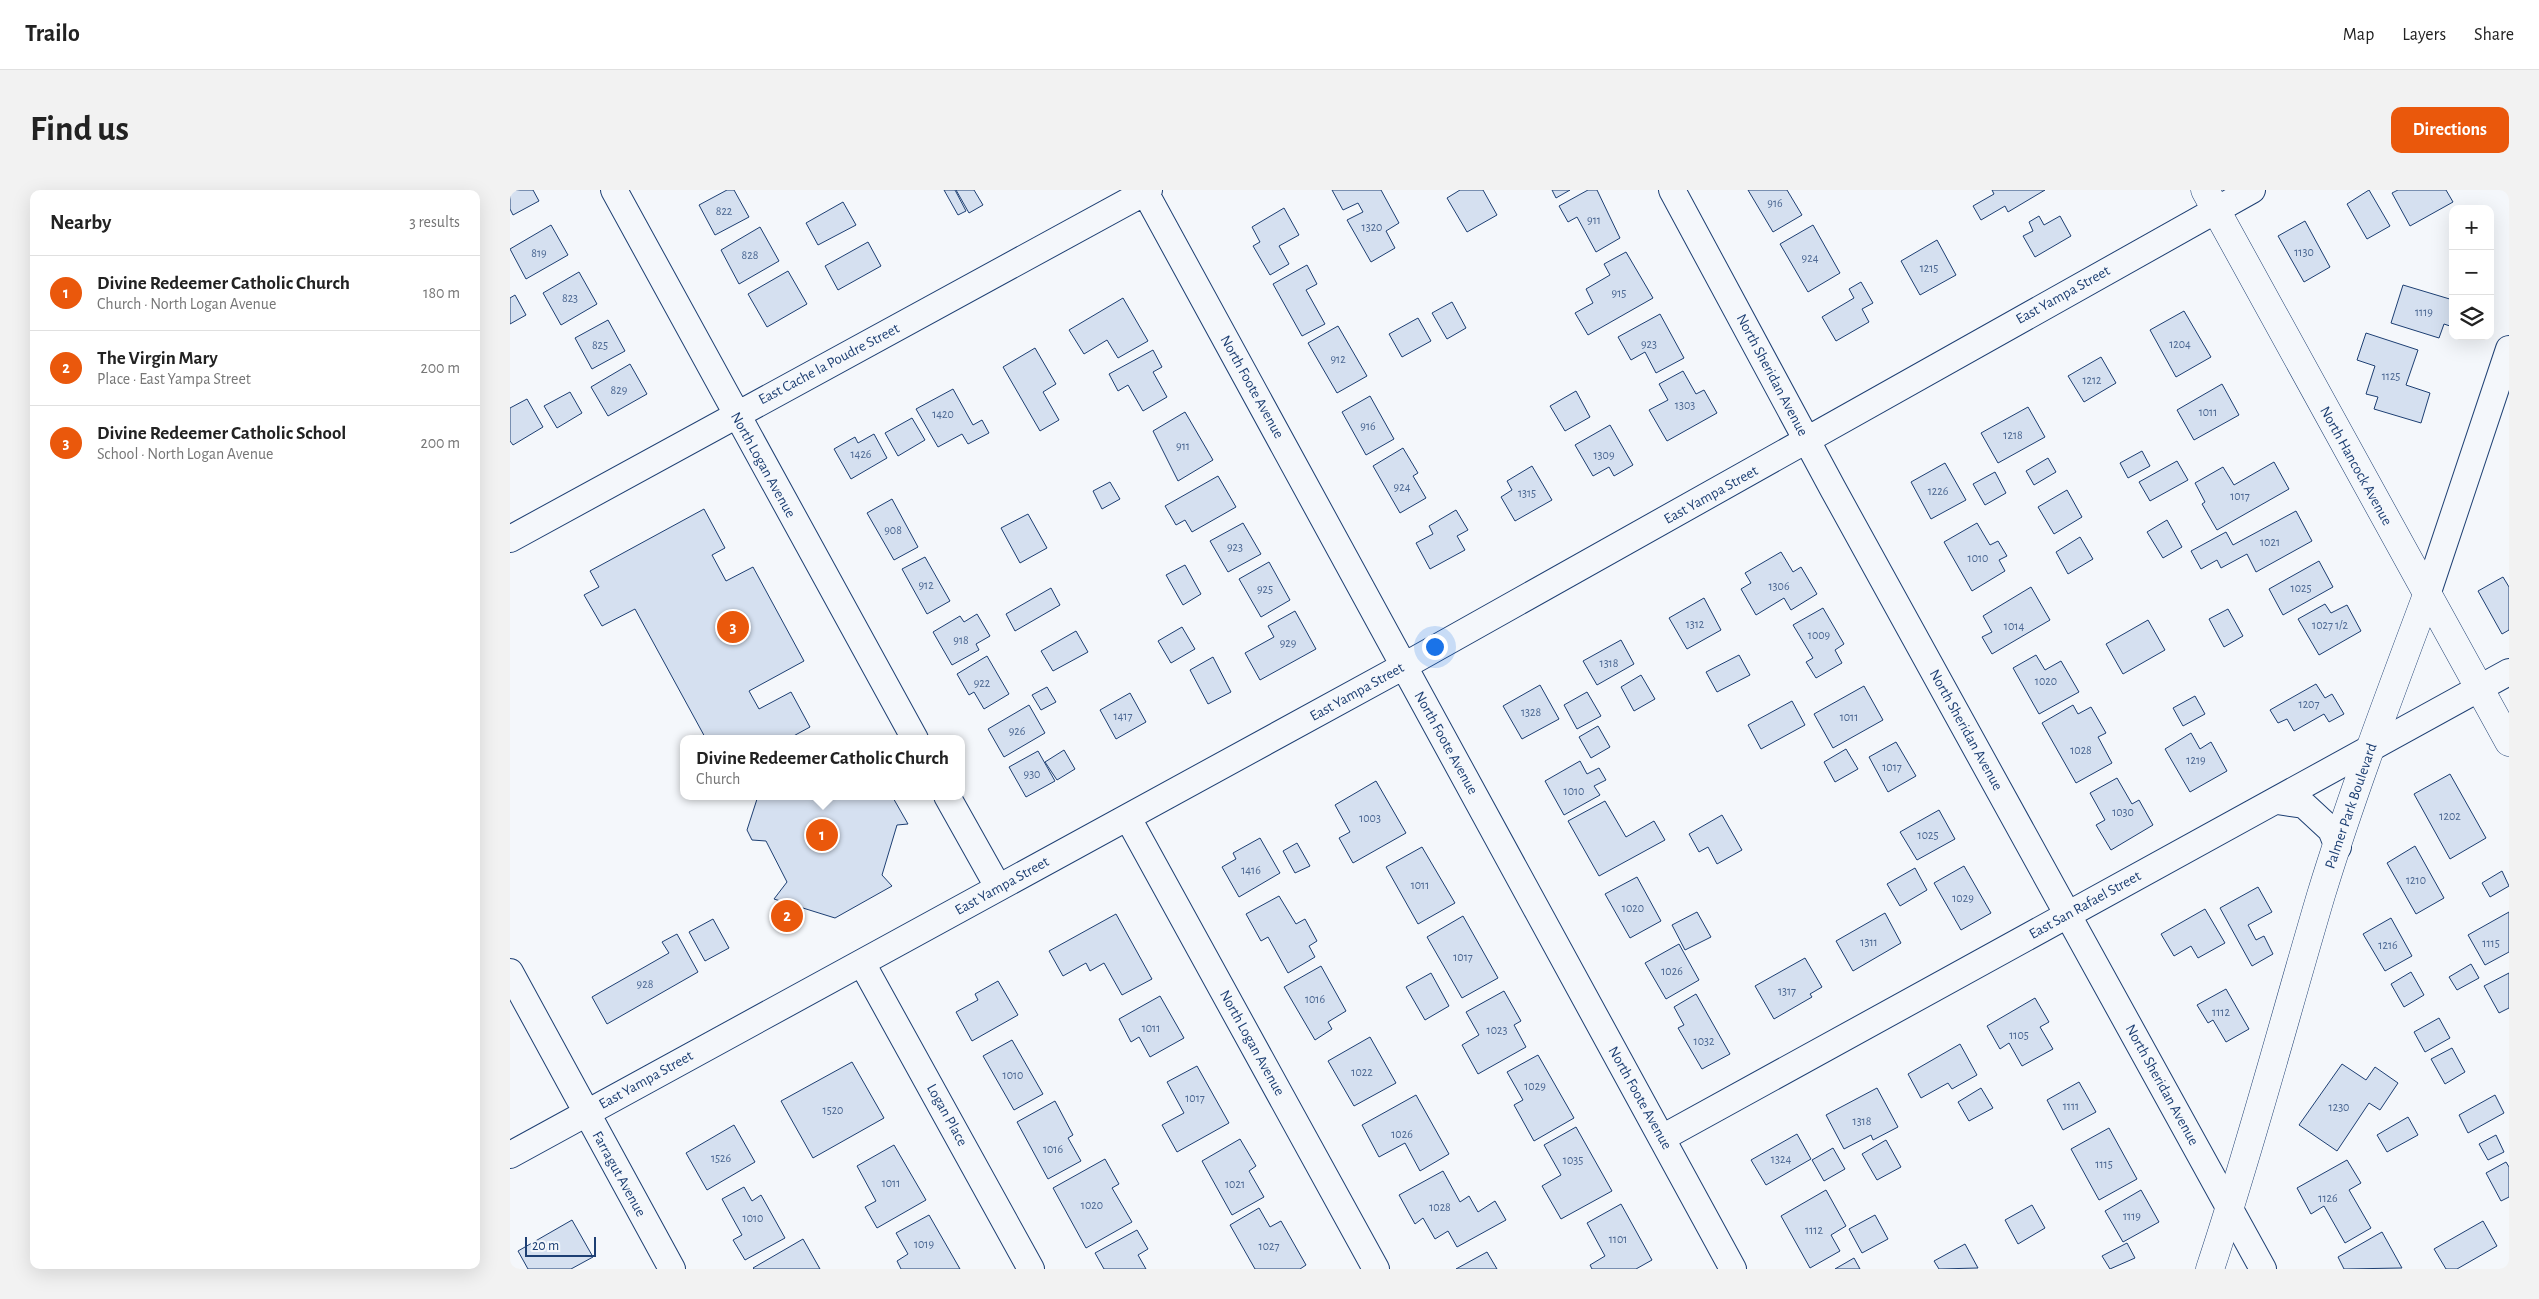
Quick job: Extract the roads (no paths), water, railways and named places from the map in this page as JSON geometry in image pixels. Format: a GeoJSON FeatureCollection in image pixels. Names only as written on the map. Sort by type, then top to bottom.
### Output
{"type":"FeatureCollection","features":[{"type":"Feature","properties":{"kind":"main road","name":"North Hancock Avenue"},"geometry":{"type":"LineString","coordinates":[[2210,200],[2509,742]]}},
{"type":"Feature","properties":{"kind":"main road","name":"Palmer Park Boulevard"},"geometry":{"type":"LineString","coordinates":[[2210,1269],[2230,1208],[2322,893],[2370,750],[2427,595]]}},
{"type":"Feature","properties":{"kind":"street","name":"North Logan Avenue"},"geometry":{"type":"LineString","coordinates":[[614,190],[735,414],[913,735]]}},
{"type":"Feature","properties":{"kind":"street","name":"North Sheridan Avenue"},"geometry":{"type":"LineString","coordinates":[[1672,190],[2263,1269]]}},
{"type":"Feature","properties":{"kind":"street","name":"East Yampa Street"},"geometry":{"type":"LineString","coordinates":[[510,1155],[998,887],[1128,818],[1808,441],[2210,200],[2252,190]]}},
{"type":"Feature","properties":{"kind":"street","name":"East Cache la Poudre Street"},"geometry":{"type":"LineString","coordinates":[[510,539],[735,414],[1146,191]]}},
{"type":"Feature","properties":{"kind":"street","name":"North Foote Avenue"},"geometry":{"type":"LineString","coordinates":[[1146,191],[1733,1269]]}},
{"type":"Feature","properties":{"kind":"street","name":"Palmer Park Boulevard"},"geometry":{"type":"LineString","coordinates":[[2427,595],[2509,349]]}},
{"type":"Feature","properties":{"kind":"street","name":"East San Rafael Street"},"geometry":{"type":"LineString","coordinates":[[1662,1138],[2509,672]]}},
{"type":"Feature","properties":{"kind":"street"},"geometry":{"type":"LineString","coordinates":[[949,800],[998,887]]}},
{"type":"Feature","properties":{"kind":"street"},"geometry":{"type":"LineString","coordinates":[[2276,800],[2304,805],[2331,830],[2338,847]]}},
{"type":"Feature","properties":{"kind":"street","name":"North Logan Avenue"},"geometry":{"type":"LineString","coordinates":[[1128,818],[1376,1269]]}},
{"type":"Feature","properties":{"kind":"street","name":"Logan Place"},"geometry":{"type":"LineString","coordinates":[[862,962],[1031,1269]]}},
{"type":"Feature","properties":{"kind":"street","name":"Farragut Avenue"},"geometry":{"type":"LineString","coordinates":[[510,972],[672,1269]]}},
{"type":"Feature","properties":{"kind":"place","name":"Divine Redeemer Catholic School"},"geometry":{"type":"Point","coordinates":[733,627]}},
{"type":"Feature","properties":{"kind":"place","name":"Divine Redeemer Catholic Church"},"geometry":{"type":"Point","coordinates":[822,835]}},
{"type":"Feature","properties":{"kind":"place","name":"The Virgin Mary"},"geometry":{"type":"Point","coordinates":[787,916]}}]}
